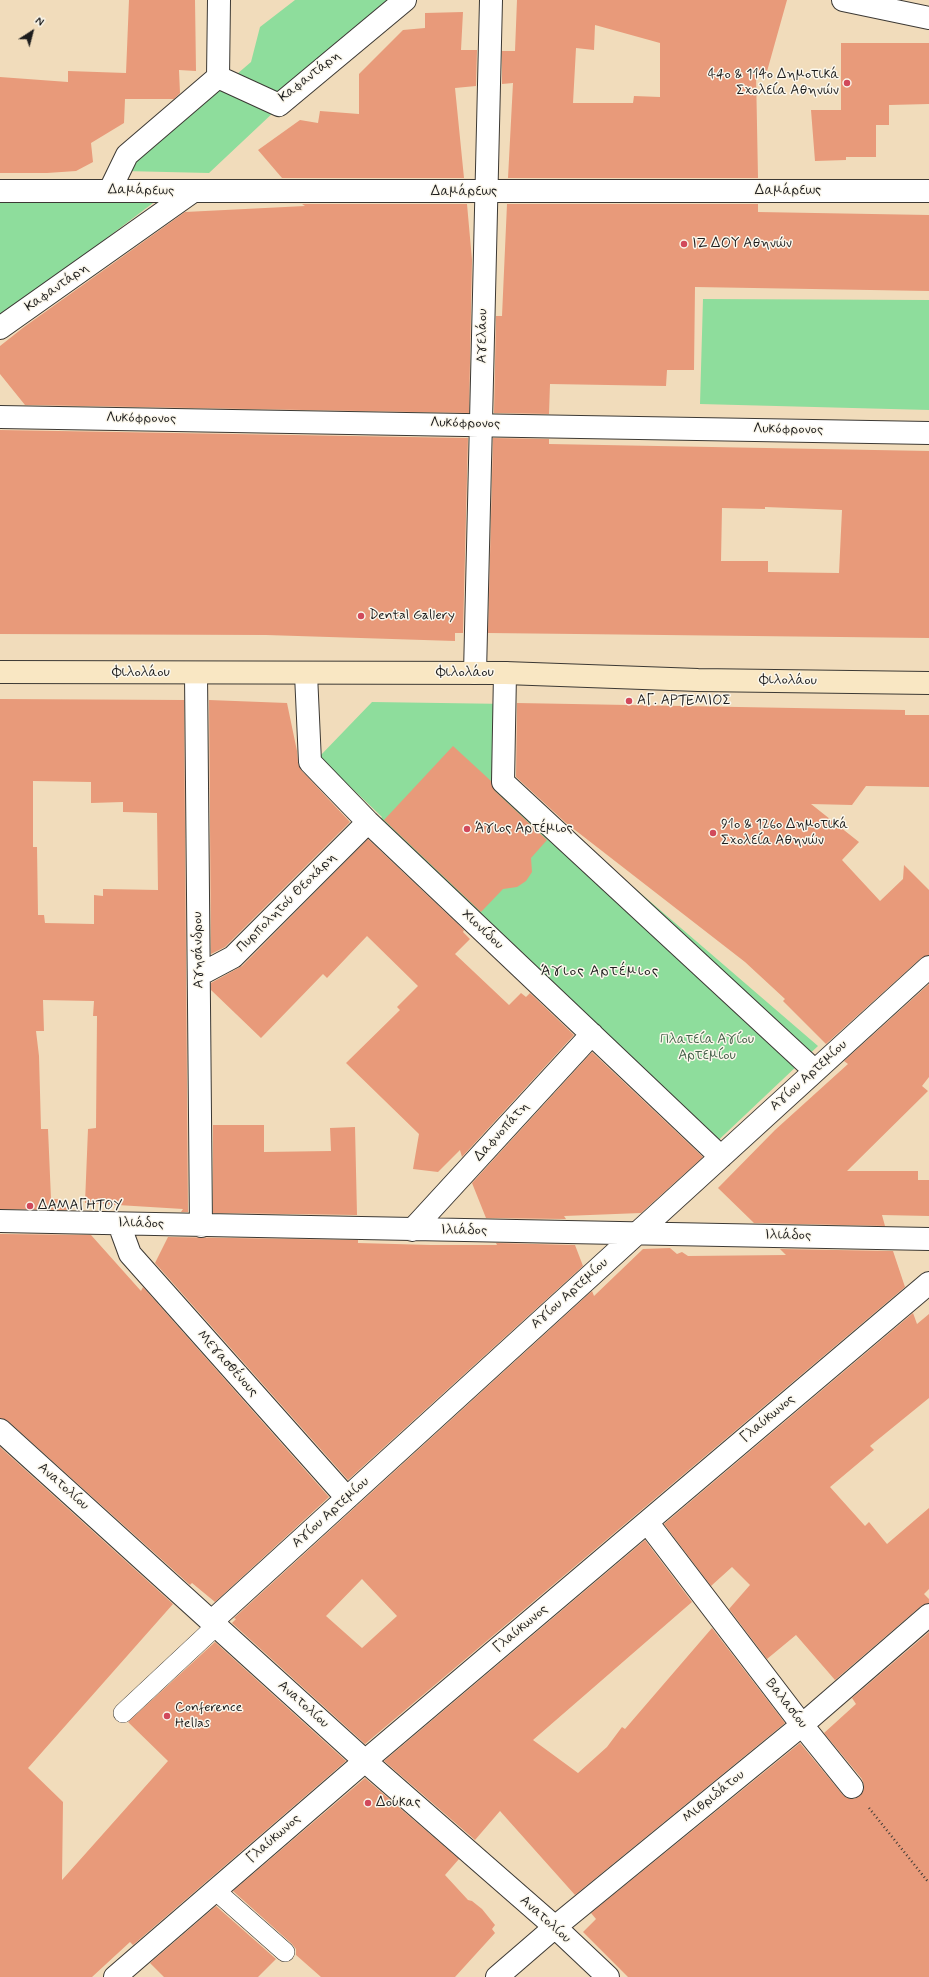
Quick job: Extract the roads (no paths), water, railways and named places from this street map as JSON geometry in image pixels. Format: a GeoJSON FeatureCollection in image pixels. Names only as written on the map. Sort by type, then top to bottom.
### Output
{"type":"FeatureCollection","features":[{"type":"Feature","properties":{"kind":"main road","name":"Φιλολάου"},"geometry":{"type":"LineString","coordinates":[[0,672],[196,674],[505,673],[698,680],[929,683]]}},
{"type":"Feature","properties":{"kind":"street"},"geometry":{"type":"LineString","coordinates":[[110,190],[126,155],[218,77],[219,0]]}},
{"type":"Feature","properties":{"kind":"street","name":"Καφαντάρη"},"geometry":{"type":"LineString","coordinates":[[218,77],[279,105],[405,0]]}},
{"type":"Feature","properties":{"kind":"street","name":"Αγελάου"},"geometry":{"type":"LineString","coordinates":[[475,673],[491,0]]}},
{"type":"Feature","properties":{"kind":"street"},"geometry":{"type":"LineString","coordinates":[[844,0],[929,18]]}},
{"type":"Feature","properties":{"kind":"street","name":"Δαμάρεως"},"geometry":{"type":"LineString","coordinates":[[0,191],[929,191]]}},
{"type":"Feature","properties":{"kind":"street","name":"Καφαντάρη"},"geometry":{"type":"LineString","coordinates":[[0,328],[192,192]]}},
{"type":"Feature","properties":{"kind":"street","name":"Λυκόφρονος"},"geometry":{"type":"LineString","coordinates":[[0,417],[481,424],[929,433]]}},
{"type":"Feature","properties":{"kind":"street"},"geometry":{"type":"LineString","coordinates":[[505,673],[503,782],[815,1071]]}},
{"type":"Feature","properties":{"kind":"street","name":"Αγησάνδρου"},"geometry":{"type":"LineString","coordinates":[[196,674],[201,1226]]}},
{"type":"Feature","properties":{"kind":"street","name":"Χιονίδου"},"geometry":{"type":"LineString","coordinates":[[306,674],[310,762],[368,822],[721,1157]]}},
{"type":"Feature","properties":{"kind":"street","name":"Πυρπολητού Θεοχάρη"},"geometry":{"type":"LineString","coordinates":[[199,975],[233,957],[368,822]]}},
{"type":"Feature","properties":{"kind":"street","name":"Αγίου Αρτεμίου"},"geometry":{"type":"LineString","coordinates":[[214,1624],[347,1498],[929,967]]}},
{"type":"Feature","properties":{"kind":"street","name":"Δαφνοπάτη"},"geometry":{"type":"LineString","coordinates":[[412,1230],[592,1034]]}},
{"type":"Feature","properties":{"kind":"street","name":"Ιλιάδος"},"geometry":{"type":"LineString","coordinates":[[0,1221],[412,1230],[638,1232],[929,1239]]}},
{"type":"Feature","properties":{"kind":"street","name":"Μεγασθένους"},"geometry":{"type":"LineString","coordinates":[[119,1224],[130,1254],[347,1498]]}},
{"type":"Feature","properties":{"kind":"street","name":"Γλαύκωνος"},"geometry":{"type":"LineString","coordinates":[[128,1973],[215,1890],[929,1283]]}},
{"type":"Feature","properties":{"kind":"street","name":"Ανατολίου"},"geometry":{"type":"LineString","coordinates":[[0,1430],[365,1761],[555,1927],[608,1977]]}},
{"type":"Feature","properties":{"kind":"street","name":"Βαλασίου"},"geometry":{"type":"LineString","coordinates":[[647,1522],[802,1725],[852,1787]]}},
{"type":"Feature","properties":{"kind":"street","name":"Μιθριδάτου"},"geometry":{"type":"LineString","coordinates":[[497,1977],[555,1927],[802,1725],[929,1615]]}},
{"type":"Feature","properties":{"kind":"lane"},"geometry":{"type":"LineString","coordinates":[[123,1713],[214,1624]]}},
{"type":"Feature","properties":{"kind":"lane"},"geometry":{"type":"LineString","coordinates":[[215,1890],[285,1952]]}},
{"type":"Feature","properties":{"kind":"place","name":"44ο & 114ο Δημοτικά Σχολεία Αθηνών"},"geometry":{"type":"Point","coordinates":[847,83]}},
{"type":"Feature","properties":{"kind":"place","name":"ΙΖ ΔΟΥ Αθηνών"},"geometry":{"type":"Point","coordinates":[684,244]}},
{"type":"Feature","properties":{"kind":"place","name":"Dental Gallery"},"geometry":{"type":"Point","coordinates":[361,616]}},
{"type":"Feature","properties":{"kind":"place","name":"ΑΓ. ΑΡΤΕΜΙΟΣ"},"geometry":{"type":"Point","coordinates":[629,701]}},
{"type":"Feature","properties":{"kind":"place","name":"Άγιος Αρτέμιος"},"geometry":{"type":"Point","coordinates":[467,829]}},
{"type":"Feature","properties":{"kind":"place","name":"91ο & 126ο Δημοτικά Σχολεία Αθηνών"},"geometry":{"type":"Point","coordinates":[713,833]}},
{"type":"Feature","properties":{"kind":"place","name":"ΔΑΜΑΓHΤOY"},"geometry":{"type":"Point","coordinates":[30,1206]}},
{"type":"Feature","properties":{"kind":"place","name":"Conference Hellas"},"geometry":{"type":"Point","coordinates":[167,1716]}},
{"type":"Feature","properties":{"kind":"place","name":"Δούκας"},"geometry":{"type":"Point","coordinates":[368,1803]}},
{"type":"Feature","properties":{"kind":"district","name":"Άγιος Αρτέμιος"},"geometry":{"type":"Point","coordinates":[600,972]}},
{"type":"Feature","properties":{"kind":"park label","name":"Πλατεία Αγίου Αρτεμίου"},"geometry":{"type":"Point","coordinates":[707,1048]}}]}
